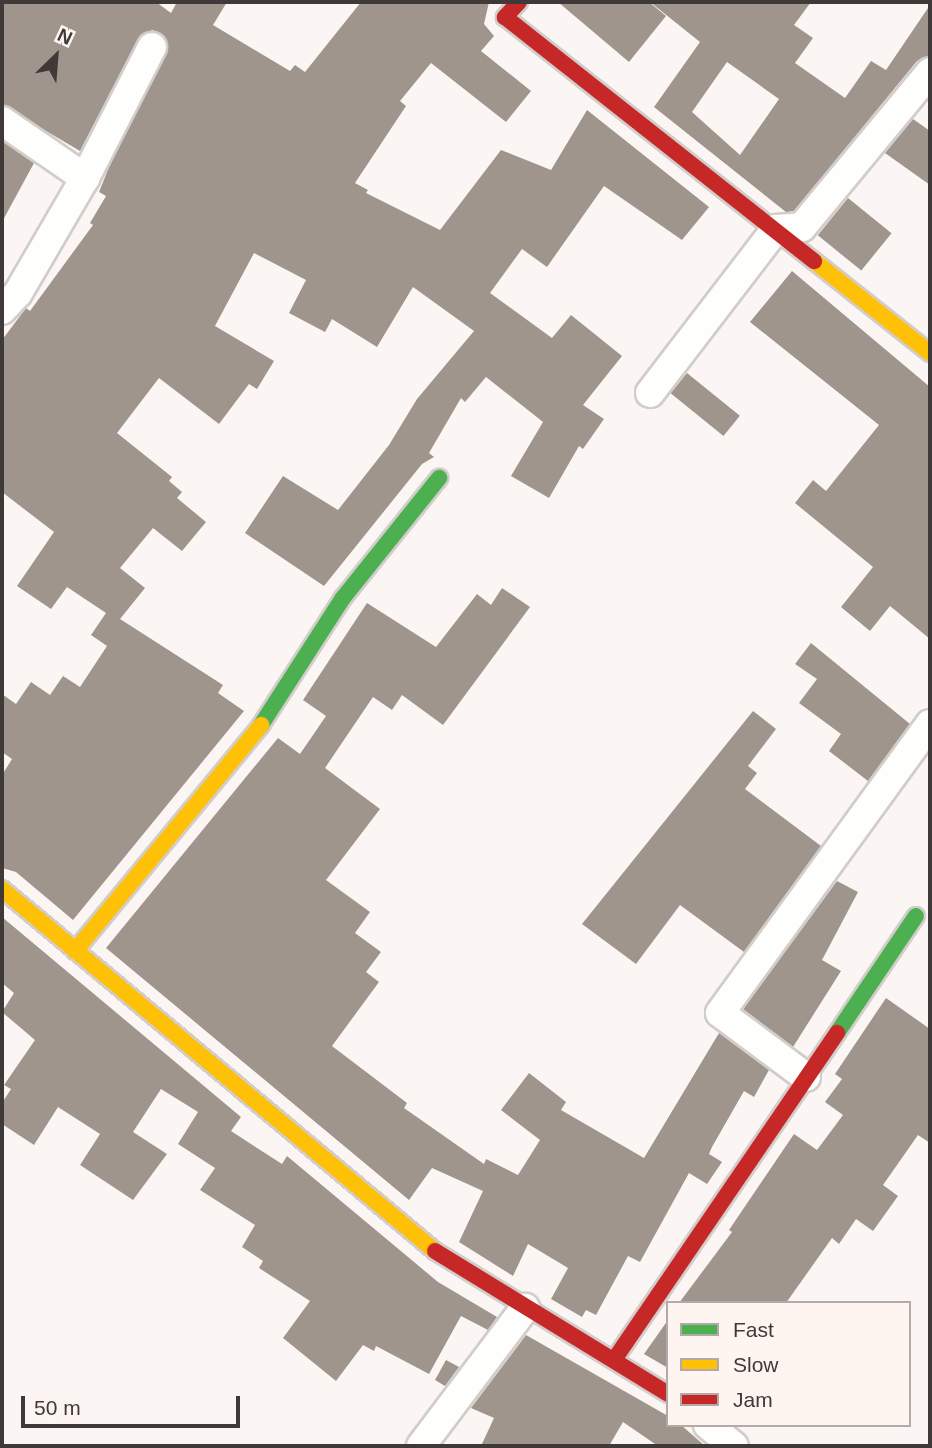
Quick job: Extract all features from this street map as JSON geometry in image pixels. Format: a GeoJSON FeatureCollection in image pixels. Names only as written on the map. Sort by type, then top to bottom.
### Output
{"type":"FeatureCollection","features":[{"type":"Feature","properties":{"kind":"street"},"geometry":{"type":"LineString","coordinates":[[519,2],[505,17],[930,352]]}},
{"type":"Feature","properties":{"kind":"street"},"geometry":{"type":"LineString","coordinates":[[2,310],[18,293],[85,178],[152,47]]}},
{"type":"Feature","properties":{"kind":"street"},"geometry":{"type":"LineString","coordinates":[[776,229],[802,228],[930,72]]}},
{"type":"Feature","properties":{"kind":"street"},"geometry":{"type":"LineString","coordinates":[[2,121],[85,178]]}},
{"type":"Feature","properties":{"kind":"street"},"geometry":{"type":"LineString","coordinates":[[650,393],[776,229]]}},
{"type":"Feature","properties":{"kind":"street"},"geometry":{"type":"LineString","coordinates":[[75,951],[164,849],[257,731],[343,598],[439,478]]}},
{"type":"Feature","properties":{"kind":"street"},"geometry":{"type":"LineString","coordinates":[[807,1077],[720,1013],[930,724]]}},
{"type":"Feature","properties":{"kind":"street"},"geometry":{"type":"LineString","coordinates":[[2,889],[452,1265],[666,1393]]}},
{"type":"Feature","properties":{"kind":"street"},"geometry":{"type":"LineString","coordinates":[[614,1360],[916,916]]}},
{"type":"Feature","properties":{"kind":"street"},"geometry":{"type":"LineString","coordinates":[[421,1446],[525,1308]]}},
{"type":"Feature","properties":{"kind":"street"},"geometry":{"type":"LineString","coordinates":[[710,1427],[734,1446]]}},
{"type":"Feature","properties":{"kind":"building"},"geometry":{"type":"Polygon","coordinates":[[[2,2],[156,2],[171,13],[177,2],[227,2],[213,25],[290,71],[295,65],[305,72],[361,2],[489,2],[484,24],[494,36],[481,51],[531,91],[506,122],[431,63],[400,101],[406,106],[355,183],[368,190],[366,193],[440,230],[501,150],[551,170],[587,110],[709,207],[682,240],[604,186],[547,267],[522,249],[490,293],[552,338],[571,315],[622,356],[583,405],[604,419],[583,449],[579,446],[549,498],[511,476],[543,422],[486,377],[465,402],[461,398],[429,453],[434,457],[422,464],[324,586],[245,533],[283,476],[338,510],[389,445],[417,399],[474,331],[413,287],[377,347],[332,319],[325,332],[289,313],[306,280],[254,253],[215,326],[274,361],[257,389],[249,384],[219,424],[159,378],[117,433],[172,477],[169,481],[182,492],[177,498],[206,522],[182,551],[153,528],[120,568],[145,588],[120,619],[223,685],[218,693],[244,711],[73,920],[16,872],[2,868],[2,775],[12,759],[2,752],[2,694],[16,704],[31,682],[50,695],[63,676],[80,687],[107,646],[91,635],[106,613],[67,587],[51,609],[17,586],[54,532],[2,492],[2,340],[26,308],[30,311],[93,225],[90,223],[106,196],[99,192],[109,167],[168,45],[160,33],[152,30],[138,39],[80,151],[2,105],[2,2]]]}},
{"type":"Feature","properties":{"kind":"building"},"geometry":{"type":"Polygon","coordinates":[[[558,2],[649,2],[666,16],[629,62],[558,2]]]}},
{"type":"Feature","properties":{"kind":"building"},"geometry":{"type":"Polygon","coordinates":[[[650,2],[811,2],[794,25],[813,38],[795,63],[845,98],[871,61],[886,70],[930,5],[930,56],[917,61],[794,211],[786,212],[654,107],[700,42],[650,2]],[[727,62],[692,112],[740,155],[779,99],[727,62]]]}},
{"type":"Feature","properties":{"kind":"building"},"geometry":{"type":"Polygon","coordinates":[[[913,119],[930,131],[930,185],[885,153],[913,119]]]}},
{"type":"Feature","properties":{"kind":"building"},"geometry":{"type":"Polygon","coordinates":[[[2,141],[34,163],[2,222],[2,141]]]}},
{"type":"Feature","properties":{"kind":"building"},"geometry":{"type":"Polygon","coordinates":[[[848,198],[892,233],[861,271],[818,235],[848,198]]]}},
{"type":"Feature","properties":{"kind":"building"},"geometry":{"type":"Polygon","coordinates":[[[792,271],[930,387],[930,639],[890,606],[870,631],[841,607],[873,567],[795,503],[813,480],[826,491],[879,425],[750,322],[792,271]]]}},
{"type":"Feature","properties":{"kind":"building"},"geometry":{"type":"Polygon","coordinates":[[[687,373],[740,416],[723,436],[671,393],[687,373]]]}},
{"type":"Feature","properties":{"kind":"building"},"geometry":{"type":"Polygon","coordinates":[[[502,588],[530,607],[443,725],[402,695],[392,710],[373,697],[325,768],[380,809],[326,880],[370,912],[355,933],[381,952],[366,972],[379,982],[332,1046],[407,1103],[404,1108],[484,1164],[486,1159],[518,1175],[540,1140],[501,1110],[529,1073],[566,1102],[561,1110],[644,1158],[719,1033],[769,1070],[754,1097],[744,1091],[712,1147],[709,1154],[722,1162],[707,1184],[689,1173],[640,1262],[628,1256],[596,1315],[586,1310],[582,1317],[551,1299],[568,1268],[528,1244],[513,1276],[459,1242],[483,1191],[432,1168],[409,1200],[106,948],[278,738],[300,754],[326,716],[303,700],[367,603],[436,647],[477,594],[491,605],[502,588]]]}},
{"type":"Feature","properties":{"kind":"building"},"geometry":{"type":"Polygon","coordinates":[[[811,643],[910,724],[868,781],[829,751],[841,734],[799,703],[817,679],[795,664],[811,643]]]}},
{"type":"Feature","properties":{"kind":"building"},"geometry":{"type":"Polygon","coordinates":[[[753,711],[776,729],[748,766],[757,773],[745,789],[821,846],[744,952],[680,905],[636,964],[582,924],[753,711]]]}},
{"type":"Feature","properties":{"kind":"building"},"geometry":{"type":"Polygon","coordinates":[[[837,881],[858,892],[822,960],[841,971],[793,1047],[743,1009],[837,881]]]}},
{"type":"Feature","properties":{"kind":"building"},"geometry":{"type":"Polygon","coordinates":[[[2,917],[241,1117],[231,1131],[282,1164],[287,1156],[438,1282],[497,1317],[488,1330],[461,1316],[429,1374],[376,1346],[374,1351],[363,1345],[336,1381],[283,1338],[310,1301],[259,1268],[263,1261],[242,1247],[255,1225],[200,1190],[215,1168],[178,1144],[198,1112],[161,1089],[133,1132],[167,1154],[133,1200],[80,1165],[100,1134],[58,1107],[34,1145],[2,1124],[2,1103],[11,1089],[4,1085],[35,1040],[2,1012],[14,993],[2,983],[2,917]]]}},
{"type":"Feature","properties":{"kind":"building"},"geometry":{"type":"Polygon","coordinates":[[[886,998],[930,1029],[930,1143],[918,1135],[883,1185],[898,1196],[873,1231],[856,1219],[839,1244],[832,1238],[787,1301],[680,1301],[732,1232],[729,1230],[794,1134],[817,1150],[843,1115],[825,1102],[842,1079],[835,1074],[886,998]]]}},
{"type":"Feature","properties":{"kind":"building"},"geometry":{"type":"Polygon","coordinates":[[[666,1323],[666,1367],[644,1354],[666,1323]]]}},
{"type":"Feature","properties":{"kind":"building"},"geometry":{"type":"Polygon","coordinates":[[[526,1335],[666,1415],[666,1427],[683,1427],[705,1446],[658,1446],[623,1422],[609,1446],[481,1446],[494,1418],[471,1408],[526,1335]]]}},
{"type":"Feature","properties":{"kind":"building"},"geometry":{"type":"Polygon","coordinates":[[[446,1360],[459,1367],[445,1386],[435,1380],[446,1360]]]}},
{"type":"Feature","properties":{"kind":"traffic: fast"},"geometry":{"type":"LineString","coordinates":[[261,725],[343,598],[439,478]]}},
{"type":"Feature","properties":{"kind":"traffic: fast"},"geometry":{"type":"LineString","coordinates":[[837,1033],[916,916]]}},
{"type":"Feature","properties":{"kind":"traffic: slow"},"geometry":{"type":"LineString","coordinates":[[814,261],[930,353]]}},
{"type":"Feature","properties":{"kind":"traffic: slow"},"geometry":{"type":"LineString","coordinates":[[75,951],[261,725]]}},
{"type":"Feature","properties":{"kind":"traffic: slow"},"geometry":{"type":"LineString","coordinates":[[2,889],[435,1251]]}},
{"type":"Feature","properties":{"kind":"traffic: jam"},"geometry":{"type":"LineString","coordinates":[[519,2],[505,17],[814,261]]}},
{"type":"Feature","properties":{"kind":"traffic: jam"},"geometry":{"type":"LineString","coordinates":[[614,1360],[837,1033]]}},
{"type":"Feature","properties":{"kind":"traffic: jam"},"geometry":{"type":"LineString","coordinates":[[435,1251],[666,1393]]}}]}
